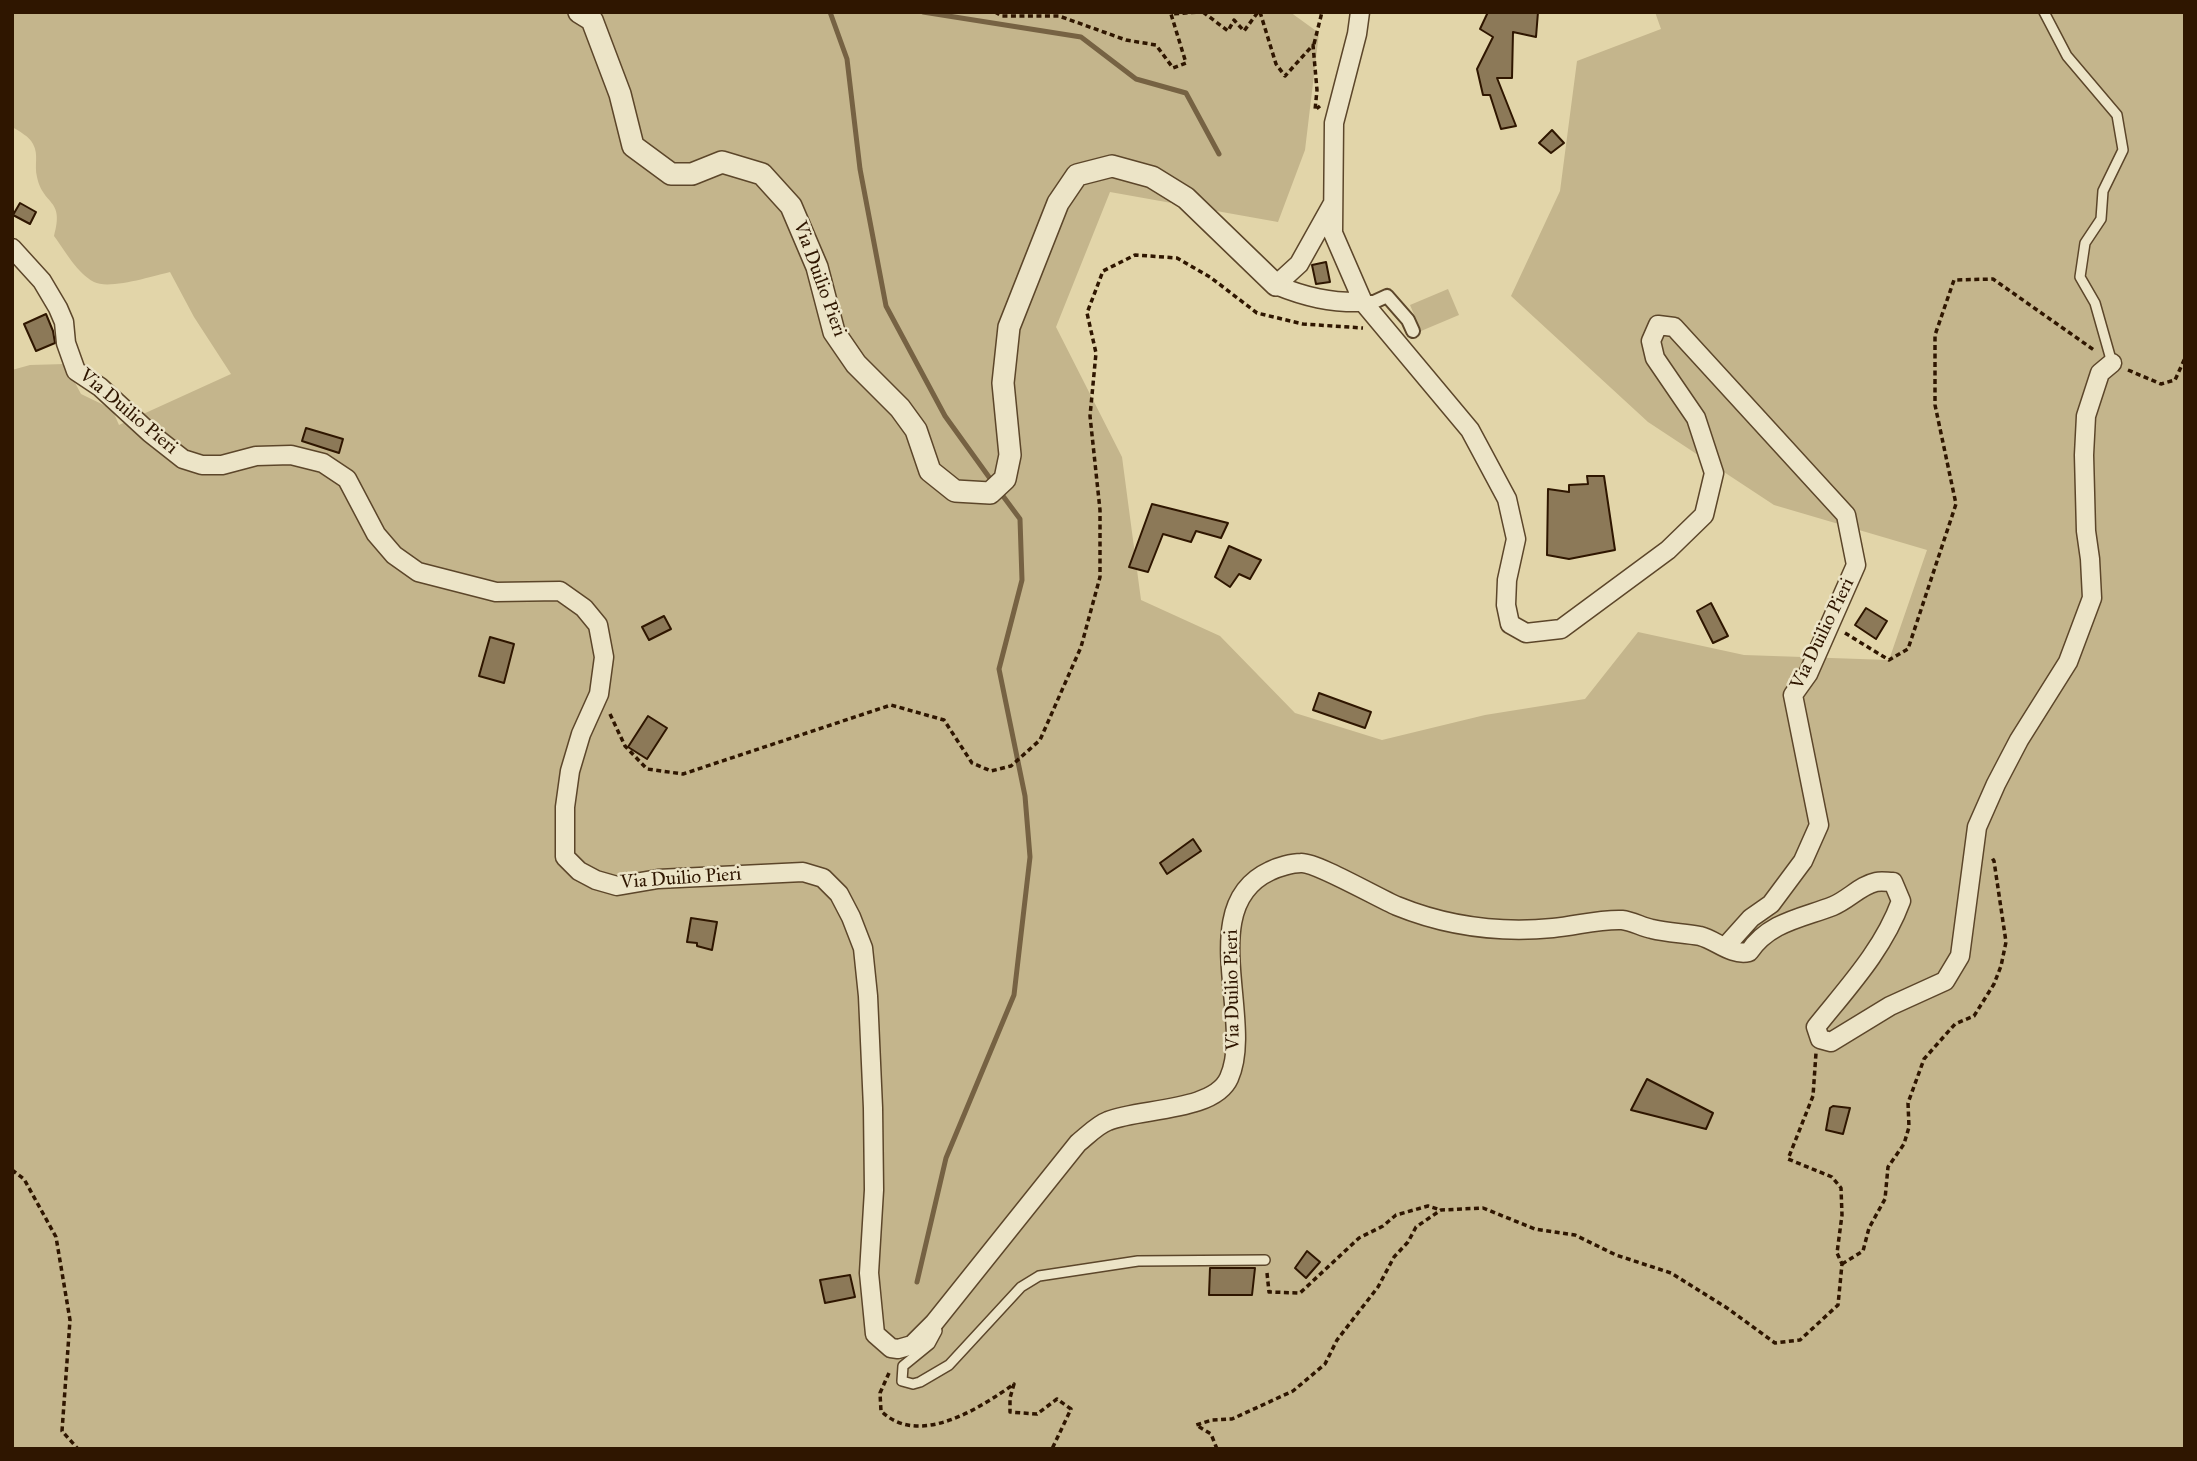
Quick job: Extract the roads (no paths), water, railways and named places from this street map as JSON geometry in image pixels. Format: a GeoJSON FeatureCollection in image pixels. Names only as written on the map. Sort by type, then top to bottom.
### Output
{"type":"FeatureCollection","features":[{"type":"Feature","properties":{"kind":"street","name":"Via Duilio Pieri"},"geometry":{"type":"LineString","coordinates":[[579,12],[592,20],[620,94],[633,146],[671,174],[692,174],[722,162],[762,174],[791,206],[817,267],[834,332],[856,364],[900,408],[916,430],[930,471],[955,491],[997,486],[1010,455],[1003,383],[1009,327],[1058,203],[1077,175],[1112,166],[1152,177],[1186,198],[1276,285],[1304,297],[1342,303],[1363,302]]}},
{"type":"Feature","properties":{"kind":"street"},"geometry":{"type":"LineString","coordinates":[[1276,285],[1298,264],[1334,202],[1334,123],[1360,12]]}},
{"type":"Feature","properties":{"kind":"street","name":"Via Duilio Pieri"},"geometry":{"type":"LineString","coordinates":[[12,248],[42,281],[58,308],[76,370],[100,387],[183,459],[202,466],[222,465],[256,456],[291,455],[323,463],[347,479],[376,534],[394,555],[418,572],[496,592],[560,591],[584,608],[598,625],[604,657],[599,694],[581,734],[570,771],[565,807],[565,857],[579,871],[596,880],[617,886],[658,879],[803,872],[823,877],[839,894],[863,948],[871,1052],[874,1190],[869,1273],[871,1313],[875,1334],[891,1348],[898,1349],[912,1345],[934,1322],[1078,1143],[1105,1121],[1193,1103],[1212,1096],[1229,1080],[1234,1062],[1236,1036],[1229,953],[1233,916],[1247,888],[1269,871],[1303,863],[1398,907],[1460,925],[1523,930],[1623,920],[1653,929],[1703,937],[1725,947],[1751,918],[1771,904],[1803,861],[1819,825],[1793,695],[1808,674],[1856,565],[1846,515],[1674,327],[1658,325],[1651,341],[1655,358],[1696,418],[1714,473],[1704,515],[1668,550],[1561,629],[1526,633],[1510,624],[1506,605],[1507,580],[1516,539],[1507,499],[1470,430],[1363,302],[1333,233],[1334,202]]}},
{"type":"Feature","properties":{"kind":"street"},"geometry":{"type":"LineString","coordinates":[[1363,302],[1374,302],[1387,296],[1408,320],[1413,331]]}},
{"type":"Feature","properties":{"kind":"street"},"geometry":{"type":"LineString","coordinates":[[1725,947],[1740,954],[1748,952],[1768,931],[1784,922],[1835,905],[1875,882],[1893,882],[1901,901],[1893,924],[1875,954],[1816,1027],[1821,1038],[1831,1042],[1890,1006],[1945,981],[1960,956],[1977,827],[2024,731],[2068,662],[2092,598],[2085,531],[2086,416],[2100,373],[2112,363]]}},
{"type":"Feature","properties":{"kind":"lane"},"geometry":{"type":"LineString","coordinates":[[2044,12],[2067,55],[2117,115],[2123,150],[2103,191],[2101,219],[2085,243],[2080,276],[2095,303],[2112,363]]}},
{"type":"Feature","properties":{"kind":"lane"},"geometry":{"type":"LineString","coordinates":[[934,1322],[937,1331],[930,1344],[903,1366],[902,1381],[913,1384],[920,1382],[949,1365],[1021,1287],[1039,1276],[1138,1261],[1265,1260]]}},
{"type":"Feature","properties":{"kind":"waterway"},"geometry":{"type":"LineString","coordinates":[[830,12],[847,59],[860,169],[886,306],[945,416],[994,484]]}},
{"type":"Feature","properties":{"kind":"waterway"},"geometry":{"type":"LineString","coordinates":[[923,12],[1081,37],[1136,79],[1186,93],[1219,154]]}},
{"type":"Feature","properties":{"kind":"waterway"},"geometry":{"type":"LineString","coordinates":[[917,1282],[946,1158],[1014,995],[1030,857],[1025,796],[999,669],[1022,580],[1020,519],[1000,492]]}}]}
